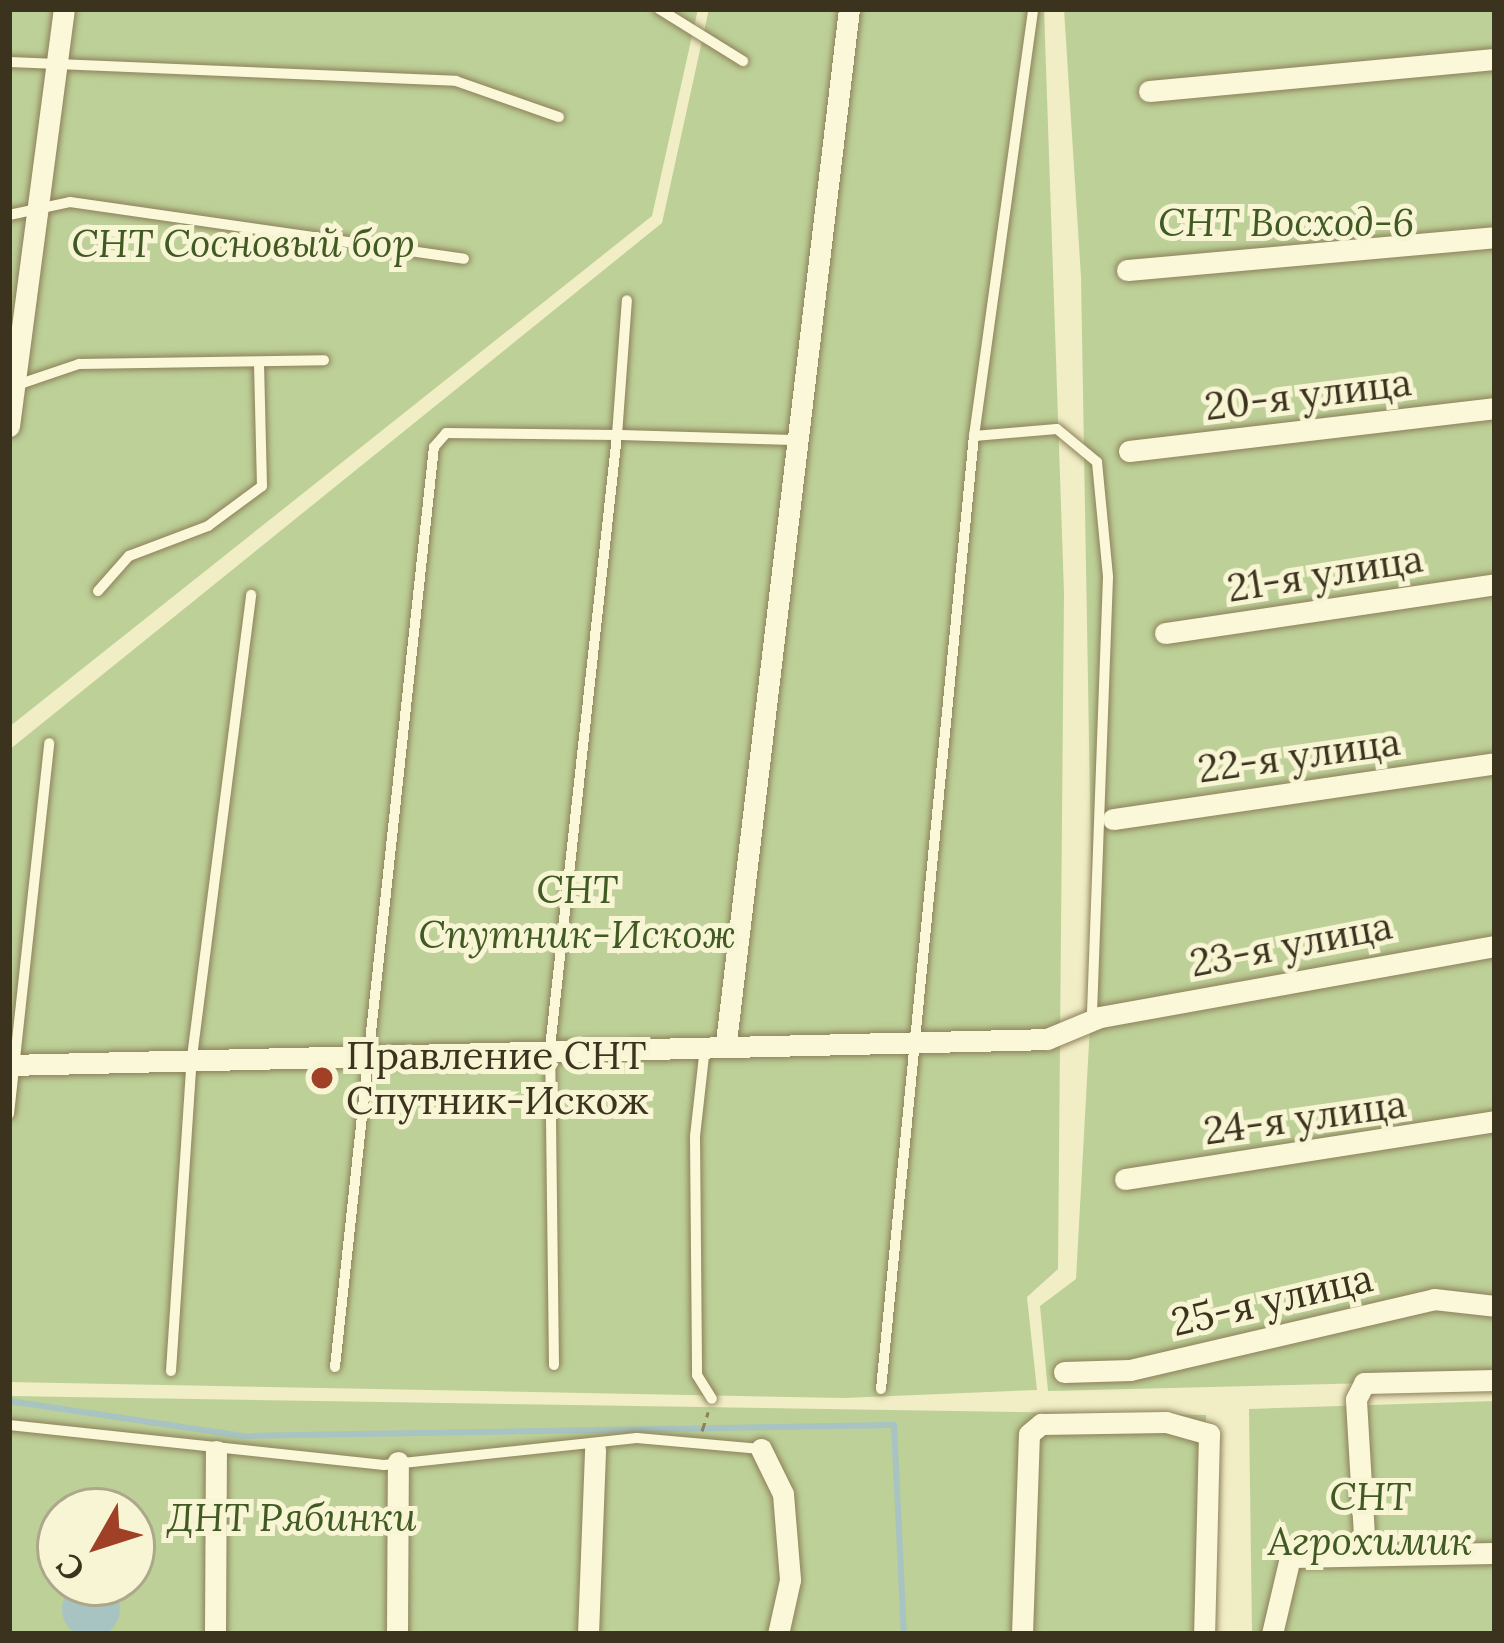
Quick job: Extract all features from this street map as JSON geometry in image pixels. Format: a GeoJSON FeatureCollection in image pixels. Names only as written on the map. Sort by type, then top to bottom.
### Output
{"type":"FeatureCollection","features":[{"type":"Feature","properties":{"kind":"street"},"geometry":{"type":"LineString","coordinates":[[9,426],[32,210],[64,9]]}},
{"type":"Feature","properties":{"kind":"street"},"geometry":{"type":"LineString","coordinates":[[716,1045],[849,9]]}},
{"type":"Feature","properties":{"kind":"street"},"geometry":{"type":"LineString","coordinates":[[1149,91],[1495,59]]}},
{"type":"Feature","properties":{"kind":"street"},"geometry":{"type":"LineString","coordinates":[[1127,271],[1495,237]]}},
{"type":"Feature","properties":{"kind":"street","name":"20-я улица"},"geometry":{"type":"LineString","coordinates":[[1129,451],[1495,408]]}},
{"type":"Feature","properties":{"kind":"street","name":"21-я улица"},"geometry":{"type":"LineString","coordinates":[[1166,633],[1495,584]]}},
{"type":"Feature","properties":{"kind":"street","name":"22-я улица"},"geometry":{"type":"LineString","coordinates":[[1113,819],[1495,763]]}},
{"type":"Feature","properties":{"kind":"street","name":"23-я улица"},"geometry":{"type":"LineString","coordinates":[[12,1065],[1047,1039],[1096,1020],[1495,946]]}},
{"type":"Feature","properties":{"kind":"street","name":"24-я улица"},"geometry":{"type":"LineString","coordinates":[[1125,1179],[1495,1121]]}},
{"type":"Feature","properties":{"kind":"street","name":"25-я улица"},"geometry":{"type":"LineString","coordinates":[[1064,1372],[1130,1370],[1434,1299],[1495,1306]]}},
{"type":"Feature","properties":{"kind":"street"},"geometry":{"type":"LineString","coordinates":[[1366,1552],[1364,1383],[1495,1380]]}},
{"type":"Feature","properties":{"kind":"street"},"geometry":{"type":"LineString","coordinates":[[1022,1634],[1029,1434],[1041,1424],[1166,1422],[1208,1434],[1204,1634]]}},
{"type":"Feature","properties":{"kind":"street"},"geometry":{"type":"LineString","coordinates":[[588,1634],[596,1449]]}},
{"type":"Feature","properties":{"kind":"street"},"geometry":{"type":"LineString","coordinates":[[761,1449],[783,1494],[790,1580],[778,1634]]}},
{"type":"Feature","properties":{"kind":"street"},"geometry":{"type":"LineString","coordinates":[[215,1634],[216,1451]]}},
{"type":"Feature","properties":{"kind":"street"},"geometry":{"type":"LineString","coordinates":[[397,1634],[398,1462]]}},
{"type":"Feature","properties":{"kind":"street"},"geometry":{"type":"LineString","coordinates":[[1272,1634],[1290,1557],[1495,1552]]}},
{"type":"Feature","properties":{"kind":"lane"},"geometry":{"type":"LineString","coordinates":[[659,9],[743,61]]}},
{"type":"Feature","properties":{"kind":"lane"},"geometry":{"type":"LineString","coordinates":[[881,1389],[908,1043],[974,436],[1033,9]]}},
{"type":"Feature","properties":{"kind":"lane"},"geometry":{"type":"LineString","coordinates":[[9,62],[456,81],[559,117]]}},
{"type":"Feature","properties":{"kind":"lane"},"geometry":{"type":"LineString","coordinates":[[9,215],[70,202],[464,259]]}},
{"type":"Feature","properties":{"kind":"lane"},"geometry":{"type":"LineString","coordinates":[[554,1365],[550,1048],[617,435],[627,300]]}},
{"type":"Feature","properties":{"kind":"lane"},"geometry":{"type":"LineString","coordinates":[[14,386],[79,364],[259,367],[324,360]]}},
{"type":"Feature","properties":{"kind":"lane"},"geometry":{"type":"LineString","coordinates":[[98,591],[129,556],[208,526],[262,486],[259,367]]}},
{"type":"Feature","properties":{"kind":"lane"},"geometry":{"type":"LineString","coordinates":[[974,436],[1057,429],[1097,462],[1108,577],[1096,1020]]}},
{"type":"Feature","properties":{"kind":"lane"},"geometry":{"type":"LineString","coordinates":[[335,1367],[434,447],[446,434],[796,440]]}},
{"type":"Feature","properties":{"kind":"lane"},"geometry":{"type":"LineString","coordinates":[[171,1371],[192,1057],[251,595]]}},
{"type":"Feature","properties":{"kind":"lane"},"geometry":{"type":"LineString","coordinates":[[9,1114],[49,743]]}},
{"type":"Feature","properties":{"kind":"lane"},"geometry":{"type":"LineString","coordinates":[[712,1399],[697,1376],[694,1136],[716,1045]]}},
{"type":"Feature","properties":{"kind":"lane"},"geometry":{"type":"LineString","coordinates":[[9,1425],[216,1451],[398,1462],[700,1439],[761,1449]]}},
{"type":"Feature","properties":{"kind":"path"},"geometry":{"type":"LineString","coordinates":[[700,1439],[712,1399]]}},
{"type":"Feature","properties":{"kind":"green space","name":"СНТ Сосновый бор"},"geometry":{"type":"Polygon","coordinates":[[[9,9],[698,9],[652,216],[9,727],[9,9]]]}},
{"type":"Feature","properties":{"kind":"green space","name":"СНТ Спутник-Искож"},"geometry":{"type":"Polygon","coordinates":[[[709,9],[1044,9],[1064,593],[1058,1269],[1027,1297],[1037,1390],[844,1398],[9,1382],[9,750],[662,223],[709,9]]]}},
{"type":"Feature","properties":{"kind":"green space","name":"СНТ Восход-6"},"geometry":{"type":"Polygon","coordinates":[[[1064,9],[1495,9],[1495,1380],[1048,1391],[1040,1306],[1076,1279],[1093,971],[1081,277],[1064,9]]]}},
{"type":"Feature","properties":{"kind":"green space","name":"ДНТ Рябинки"},"geometry":{"type":"Polygon","coordinates":[[[9,1396],[1206,1415],[1205,1634],[9,1634],[9,1396]]]}},
{"type":"Feature","properties":{"kind":"green space","name":"СНТ Агрохимик"},"geometry":{"type":"Polygon","coordinates":[[[1495,1401],[1495,1634],[1252,1634],[1249,1409],[1495,1401]]]}},
{"type":"Feature","properties":{"kind":"water"},"geometry":{"type":"Polygon","coordinates":[[[62,1607],[120,1607],[112,1630],[91,1638],[70,1630],[62,1609],[62,1607]]]}},
{"type":"Feature","properties":{"kind":"waterway"},"geometry":{"type":"LineString","coordinates":[[9,1401],[243,1436],[894,1425],[904,1634]]}},
{"type":"Feature","properties":{"kind":"place","name":"Правление СНТ Спутник-Искож"},"geometry":{"type":"Point","coordinates":[322,1078]}}]}
